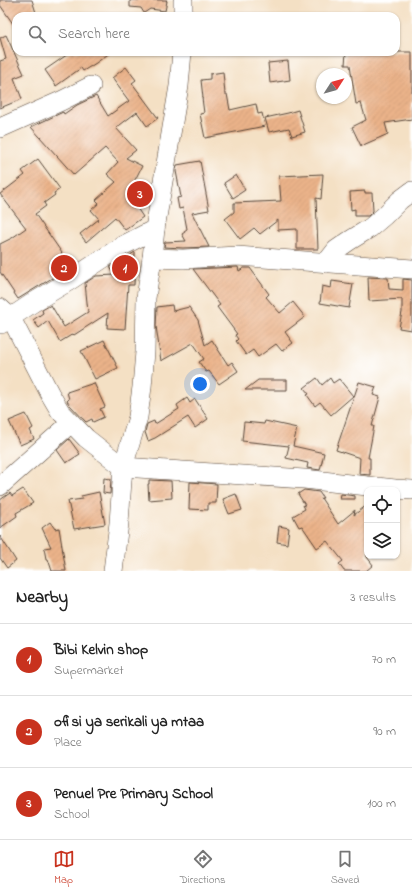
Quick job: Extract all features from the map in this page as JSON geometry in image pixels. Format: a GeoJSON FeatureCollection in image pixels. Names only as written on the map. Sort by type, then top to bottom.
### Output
{"type":"FeatureCollection","features":[{"type":"Feature","properties":{"kind":"street"},"geometry":{"type":"LineString","coordinates":[[183,0],[183,12]]}},
{"type":"Feature","properties":{"kind":"street"},"geometry":{"type":"LineString","coordinates":[[113,571],[119,523],[123,467],[138,417],[142,388],[145,352],[146,298],[155,229],[179,86],[182,56]]}},
{"type":"Feature","properties":{"kind":"street"},"geometry":{"type":"LineString","coordinates":[[0,128],[91,86]]}},
{"type":"Feature","properties":{"kind":"street"},"geometry":{"type":"LineString","coordinates":[[326,263],[336,250],[370,228],[412,191]]}},
{"type":"Feature","properties":{"kind":"street"},"geometry":{"type":"LineString","coordinates":[[155,229],[122,246],[34,302],[4,317],[60,411],[71,423],[86,438],[123,467],[304,479],[412,490]]}},
{"type":"Feature","properties":{"kind":"street"},"geometry":{"type":"LineString","coordinates":[[152,258],[183,259],[237,256],[412,269]]}},
{"type":"Feature","properties":{"kind":"street"},"geometry":{"type":"LineString","coordinates":[[0,486],[71,423]]}},
{"type":"Feature","properties":{"kind":"building"},"geometry":{"type":"Polygon","coordinates":[[[0,0],[32,0],[36,12],[12,12],[12,22],[0,5],[0,0]]]}},
{"type":"Feature","properties":{"kind":"building"},"geometry":{"type":"Polygon","coordinates":[[[130,0],[167,0],[165,11],[150,9],[143,12],[141,8],[130,7],[130,0]]]}},
{"type":"Feature","properties":{"kind":"building"},"geometry":{"type":"Polygon","coordinates":[[[6,35],[12,48],[12,56],[16,56],[24,74],[14,78],[22,99],[0,108],[0,61],[6,59],[0,38],[6,35]]]}},
{"type":"Feature","properties":{"kind":"building"},"geometry":{"type":"Polygon","coordinates":[[[400,52],[412,52],[412,119],[385,123],[388,134],[361,146],[352,127],[366,120],[361,103],[356,104],[352,68],[350,68],[350,65],[345,65],[346,56],[400,56],[400,52]]]}},
{"type":"Feature","properties":{"kind":"building"},"geometry":{"type":"Polygon","coordinates":[[[65,56],[106,56],[83,71],[81,68],[56,86],[45,70],[65,56]]]}},
{"type":"Feature","properties":{"kind":"building"},"geometry":{"type":"Polygon","coordinates":[[[288,61],[290,80],[270,83],[268,63],[288,61]]]}},
{"type":"Feature","properties":{"kind":"building"},"geometry":{"type":"Polygon","coordinates":[[[126,67],[136,80],[132,83],[158,118],[147,126],[137,112],[116,128],[136,150],[126,158],[142,166],[135,180],[145,192],[137,208],[143,217],[125,230],[115,217],[86,242],[80,234],[99,219],[91,210],[99,203],[96,200],[116,182],[107,174],[118,162],[105,148],[74,175],[31,127],[63,112],[64,114],[77,105],[96,96],[108,116],[129,101],[112,78],[126,67]]]}},
{"type":"Feature","properties":{"kind":"building"},"geometry":{"type":"Polygon","coordinates":[[[223,72],[225,94],[227,94],[230,110],[256,104],[258,114],[262,113],[265,126],[205,138],[200,114],[204,113],[201,80],[210,79],[210,74],[223,72]]]}},
{"type":"Feature","properties":{"kind":"building"},"geometry":{"type":"Polygon","coordinates":[[[298,110],[305,132],[292,136],[289,128],[269,132],[265,118],[298,110]]]}},
{"type":"Feature","properties":{"kind":"building"},"geometry":{"type":"Polygon","coordinates":[[[38,159],[60,189],[54,193],[55,195],[44,203],[46,206],[35,214],[70,267],[18,299],[0,272],[0,244],[26,228],[0,194],[25,175],[22,171],[38,159]]]}},
{"type":"Feature","properties":{"kind":"building"},"geometry":{"type":"Polygon","coordinates":[[[200,161],[209,210],[192,213],[209,247],[164,247],[165,242],[186,241],[182,234],[187,229],[183,208],[179,209],[177,198],[181,197],[176,171],[177,165],[200,161]]]}},
{"type":"Feature","properties":{"kind":"building"},"geometry":{"type":"Polygon","coordinates":[[[323,174],[321,199],[316,198],[318,249],[297,249],[297,229],[278,230],[278,220],[260,234],[254,228],[240,239],[225,219],[234,212],[234,203],[281,201],[279,176],[323,174]]]}},
{"type":"Feature","properties":{"kind":"building"},"geometry":{"type":"Polygon","coordinates":[[[236,175],[245,190],[233,198],[224,183],[236,175]]]}},
{"type":"Feature","properties":{"kind":"building"},"geometry":{"type":"Polygon","coordinates":[[[365,191],[365,193],[372,193],[373,211],[368,216],[355,216],[355,209],[351,210],[350,192],[365,191]]]}},
{"type":"Feature","properties":{"kind":"building"},"geometry":{"type":"Polygon","coordinates":[[[135,252],[134,285],[128,285],[125,329],[107,328],[108,313],[74,335],[73,334],[60,342],[48,321],[39,328],[33,320],[43,313],[42,310],[51,305],[64,327],[88,312],[85,283],[96,276],[115,275],[110,267],[135,252]]]}},
{"type":"Feature","properties":{"kind":"building"},"geometry":{"type":"Polygon","coordinates":[[[238,267],[239,271],[244,268],[250,268],[269,294],[266,297],[280,313],[293,302],[305,317],[285,332],[293,343],[282,351],[276,344],[258,357],[253,350],[246,355],[236,341],[238,339],[235,335],[237,334],[217,307],[220,305],[193,269],[238,267]]]}},
{"type":"Feature","properties":{"kind":"building"},"geometry":{"type":"Polygon","coordinates":[[[368,277],[388,278],[389,289],[403,290],[403,279],[412,280],[411,330],[399,328],[402,312],[402,299],[369,301],[368,277]]]}},
{"type":"Feature","properties":{"kind":"building"},"geometry":{"type":"Polygon","coordinates":[[[332,281],[353,284],[349,308],[320,303],[322,286],[331,288],[332,281]]]}},
{"type":"Feature","properties":{"kind":"building"},"geometry":{"type":"Polygon","coordinates":[[[172,305],[173,311],[189,307],[198,320],[205,345],[212,340],[228,365],[232,362],[238,371],[219,384],[209,371],[206,372],[199,362],[204,359],[193,343],[161,361],[156,326],[157,307],[172,305]]]}},
{"type":"Feature","properties":{"kind":"building"},"geometry":{"type":"Polygon","coordinates":[[[104,340],[118,368],[95,379],[81,351],[104,340]]]}},
{"type":"Feature","properties":{"kind":"building"},"geometry":{"type":"Polygon","coordinates":[[[317,378],[322,385],[330,378],[333,383],[339,379],[353,396],[331,415],[320,402],[315,406],[304,388],[317,378]]]}},
{"type":"Feature","properties":{"kind":"building"},"geometry":{"type":"Polygon","coordinates":[[[258,380],[287,380],[287,390],[245,390],[258,380]]]}},
{"type":"Feature","properties":{"kind":"building"},"geometry":{"type":"Polygon","coordinates":[[[359,382],[376,387],[373,395],[380,397],[372,426],[374,426],[368,458],[370,458],[370,475],[359,474],[360,458],[336,450],[359,382]]]}},
{"type":"Feature","properties":{"kind":"building"},"geometry":{"type":"Polygon","coordinates":[[[94,383],[105,407],[100,409],[104,417],[93,422],[92,419],[86,422],[67,401],[69,399],[67,392],[94,383]]]}},
{"type":"Feature","properties":{"kind":"building"},"geometry":{"type":"Polygon","coordinates":[[[187,398],[190,403],[195,399],[208,419],[195,428],[188,417],[148,441],[145,432],[147,424],[154,421],[155,424],[179,409],[177,405],[187,398]]]}},
{"type":"Feature","properties":{"kind":"building"},"geometry":{"type":"Polygon","coordinates":[[[26,414],[33,428],[30,430],[34,439],[20,445],[9,421],[26,414]]]}},
{"type":"Feature","properties":{"kind":"building"},"geometry":{"type":"Polygon","coordinates":[[[265,421],[297,428],[293,446],[324,453],[320,470],[307,468],[308,463],[286,458],[289,446],[242,441],[244,422],[264,424],[265,421]]]}},
{"type":"Feature","properties":{"kind":"building"},"geometry":{"type":"Polygon","coordinates":[[[69,439],[80,454],[66,463],[57,450],[69,439]]]}},
{"type":"Feature","properties":{"kind":"building"},"geometry":{"type":"Polygon","coordinates":[[[104,478],[111,479],[110,494],[103,493],[104,478]]]}},
{"type":"Feature","properties":{"kind":"building"},"geometry":{"type":"Polygon","coordinates":[[[149,480],[171,481],[172,498],[149,500],[149,480]]]}},
{"type":"Feature","properties":{"kind":"building"},"geometry":{"type":"Polygon","coordinates":[[[190,482],[217,484],[216,503],[208,503],[208,510],[189,509],[190,482]]]}},
{"type":"Feature","properties":{"kind":"building"},"geometry":{"type":"Polygon","coordinates":[[[23,489],[33,503],[16,513],[17,516],[0,528],[0,500],[10,493],[12,496],[23,489]]]}},
{"type":"Feature","properties":{"kind":"building"},"geometry":{"type":"Polygon","coordinates":[[[304,490],[319,492],[323,498],[321,498],[338,524],[355,510],[354,515],[364,507],[364,559],[368,559],[373,565],[366,571],[344,571],[339,564],[343,561],[327,541],[317,548],[302,526],[299,527],[293,516],[305,509],[303,505],[305,505],[298,494],[304,490]]]}},
{"type":"Feature","properties":{"kind":"building"},"geometry":{"type":"Polygon","coordinates":[[[99,492],[105,524],[74,529],[68,501],[83,499],[81,496],[99,492]]]}},
{"type":"Feature","properties":{"kind":"building"},"geometry":{"type":"Polygon","coordinates":[[[236,494],[242,510],[229,514],[223,499],[236,494]]]}},
{"type":"Feature","properties":{"kind":"building"},"geometry":{"type":"Polygon","coordinates":[[[341,494],[355,496],[355,499],[340,499],[341,494]]]}},
{"type":"Feature","properties":{"kind":"building"},"geometry":{"type":"Polygon","coordinates":[[[50,522],[55,529],[59,528],[66,571],[52,571],[48,559],[46,559],[44,548],[51,547],[42,528],[50,522]]]}},
{"type":"Feature","properties":{"kind":"building"},"geometry":{"type":"Polygon","coordinates":[[[279,526],[289,528],[287,544],[277,542],[279,526]]]}},
{"type":"Feature","properties":{"kind":"building"},"geometry":{"type":"Polygon","coordinates":[[[0,536],[16,561],[7,568],[0,558],[0,536]]]}},
{"type":"Feature","properties":{"kind":"place","name":"Penuel Pre Primary School"},"geometry":{"type":"Point","coordinates":[140,194]}},
{"type":"Feature","properties":{"kind":"place","name":"ofisi ya serikali ya mtaa"},"geometry":{"type":"Point","coordinates":[64,268]}},
{"type":"Feature","properties":{"kind":"place","name":"Bibi Kelvin shop"},"geometry":{"type":"Point","coordinates":[125,268]}}]}
